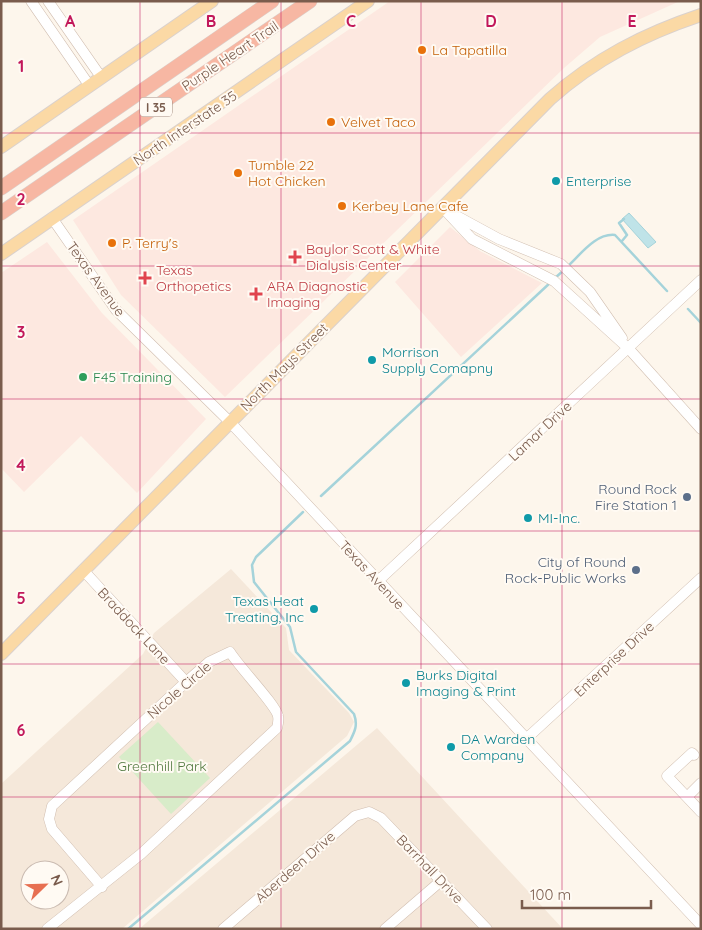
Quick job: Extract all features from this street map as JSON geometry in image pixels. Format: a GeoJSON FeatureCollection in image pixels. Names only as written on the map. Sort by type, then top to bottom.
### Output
{"type":"FeatureCollection","features":[{"type":"Feature","properties":{"kind":"highway","name":"Purple Heart Trail"},"geometry":{"type":"LineString","coordinates":[[1,188],[272,1]]}},
{"type":"Feature","properties":{"kind":"highway","name":"Purple Heart Trail"},"geometry":{"type":"LineString","coordinates":[[1,213],[310,1]]}},
{"type":"Feature","properties":{"kind":"main road"},"geometry":{"type":"LineString","coordinates":[[1,147],[212,1]]}},
{"type":"Feature","properties":{"kind":"main road","name":"North Interstate 35"},"geometry":{"type":"LineString","coordinates":[[1,254],[368,1]]}},
{"type":"Feature","properties":{"kind":"main road","name":"North Mays Street"},"geometry":{"type":"LineString","coordinates":[[1,654],[550,99],[574,80],[631,42],[701,15]]}},
{"type":"Feature","properties":{"kind":"street"},"geometry":{"type":"LineString","coordinates":[[31,1],[89,85]]}},
{"type":"Feature","properties":{"kind":"street"},"geometry":{"type":"LineString","coordinates":[[48,1],[101,77]]}},
{"type":"Feature","properties":{"kind":"street"},"geometry":{"type":"LineString","coordinates":[[56,38],[68,30]]}},
{"type":"Feature","properties":{"kind":"street"},"geometry":{"type":"LineString","coordinates":[[443,208],[472,239],[554,282],[629,349],[701,429]]}},
{"type":"Feature","properties":{"kind":"street"},"geometry":{"type":"LineString","coordinates":[[443,208],[484,232],[561,264],[590,292],[629,349]]}},
{"type":"Feature","properties":{"kind":"street","name":"Texas Avenue"},"geometry":{"type":"LineString","coordinates":[[52,218],[116,310],[229,422],[701,925]]}},
{"type":"Feature","properties":{"kind":"street","name":"Lamar Drive"},"geometry":{"type":"LineString","coordinates":[[378,581],[701,280]]}},
{"type":"Feature","properties":{"kind":"street","name":"Braddock Lane"},"geometry":{"type":"LineString","coordinates":[[83,570],[186,682]]}},
{"type":"Feature","properties":{"kind":"street","name":"Enterprise Drive"},"geometry":{"type":"LineString","coordinates":[[526,739],[701,578]]}},
{"type":"Feature","properties":{"kind":"street","name":"Nicole Circle"},"geometry":{"type":"LineString","coordinates":[[47,929],[102,887],[141,854],[277,728],[279,722],[276,711],[238,666],[230,652],[209,662],[186,682],[56,801],[49,812],[48,819],[52,829],[102,887]]}},
{"type":"Feature","properties":{"kind":"street"},"geometry":{"type":"LineString","coordinates":[[694,755],[692,753],[667,776],[701,812]]}},
{"type":"Feature","properties":{"kind":"street"},"geometry":{"type":"LineString","coordinates":[[687,797],[701,783]]}},
{"type":"Feature","properties":{"kind":"street","name":"Barrhall Drive"},"geometry":{"type":"LineString","coordinates":[[370,812],[380,818],[442,880],[487,929]]}},
{"type":"Feature","properties":{"kind":"street","name":"Aberdeen Drive"},"geometry":{"type":"LineString","coordinates":[[223,929],[355,816],[370,812]]}},
{"type":"Feature","properties":{"kind":"street"},"geometry":{"type":"LineString","coordinates":[[385,929],[442,880]]}},
{"type":"Feature","properties":{"kind":"shaded area"},"geometry":{"type":"Polygon","coordinates":[[[390,1],[680,1],[600,37],[564,68],[225,397],[121,295],[73,220],[390,1]]]}},
{"type":"Feature","properties":{"kind":"shaded area"},"geometry":{"type":"Polygon","coordinates":[[[450,227],[480,251],[542,283],[461,357],[395,282],[450,227]]]}},
{"type":"Feature","properties":{"kind":"shaded area"},"geometry":{"type":"Polygon","coordinates":[[[47,242],[102,313],[206,419],[137,493],[81,436],[24,492],[1,468],[1,273],[47,242]]]}},
{"type":"Feature","properties":{"kind":"shaded area"},"geometry":{"type":"Polygon","coordinates":[[[231,569],[286,628],[289,650],[349,713],[354,722],[347,736],[122,929],[1,929],[1,784],[143,654],[154,633],[231,569]]]}},
{"type":"Feature","properties":{"kind":"shaded area"},"geometry":{"type":"Polygon","coordinates":[[[377,728],[563,929],[139,929],[377,728]]]}},
{"type":"Feature","properties":{"kind":"green space","name":"Greenhill Park"},"geometry":{"type":"Polygon","coordinates":[[[158,722],[210,778],[171,814],[119,757],[158,722]]]}},
{"type":"Feature","properties":{"kind":"water"},"geometry":{"type":"Polygon","coordinates":[[[629,213],[656,242],[648,248],[622,219],[629,213]]]}},
{"type":"Feature","properties":{"kind":"waterway"},"geometry":{"type":"LineString","coordinates":[[622,241],[627,235],[619,223],[624,219]]}},
{"type":"Feature","properties":{"kind":"waterway"},"geometry":{"type":"LineString","coordinates":[[568,266],[601,237],[615,235],[667,291]]}},
{"type":"Feature","properties":{"kind":"waterway"},"geometry":{"type":"LineString","coordinates":[[555,278],[564,270]]}},
{"type":"Feature","properties":{"kind":"waterway"},"geometry":{"type":"LineString","coordinates":[[321,496],[551,282]]}},
{"type":"Feature","properties":{"kind":"waterway"},"geometry":{"type":"LineString","coordinates":[[688,309],[701,323]]}},
{"type":"Feature","properties":{"kind":"waterway"},"geometry":{"type":"LineString","coordinates":[[128,929],[350,741],[353,734],[356,725],[354,714],[296,652],[290,627],[254,582],[252,565],[256,557],[303,512]]}},
{"type":"Feature","properties":{"kind":"place","name":"La Tapatilla"},"geometry":{"type":"Point","coordinates":[422,50]}},
{"type":"Feature","properties":{"kind":"place","name":"Velvet Taco"},"geometry":{"type":"Point","coordinates":[331,122]}},
{"type":"Feature","properties":{"kind":"place","name":"Tumble 22 Hot Chicken"},"geometry":{"type":"Point","coordinates":[238,173]}},
{"type":"Feature","properties":{"kind":"place","name":"Enterprise"},"geometry":{"type":"Point","coordinates":[556,181]}},
{"type":"Feature","properties":{"kind":"place","name":"Kerbey Lane Cafe"},"geometry":{"type":"Point","coordinates":[342,206]}},
{"type":"Feature","properties":{"kind":"place","name":"P. Terry's"},"geometry":{"type":"Point","coordinates":[112,243]}},
{"type":"Feature","properties":{"kind":"place","name":"Baylor Scott & White Dialysis Center"},"geometry":{"type":"Point","coordinates":[295,257]}},
{"type":"Feature","properties":{"kind":"place","name":"Texas Orthopetics"},"geometry":{"type":"Point","coordinates":[145,278]}},
{"type":"Feature","properties":{"kind":"place","name":"ARA Diagnostic Imaging"},"geometry":{"type":"Point","coordinates":[256,294]}},
{"type":"Feature","properties":{"kind":"place","name":"Morrison Supply Comapny"},"geometry":{"type":"Point","coordinates":[372,360]}},
{"type":"Feature","properties":{"kind":"place","name":"F45 Training"},"geometry":{"type":"Point","coordinates":[83,377]}},
{"type":"Feature","properties":{"kind":"place","name":"Round Rock Fire Station 1"},"geometry":{"type":"Point","coordinates":[687,497]}},
{"type":"Feature","properties":{"kind":"place","name":"MI-Inc."},"geometry":{"type":"Point","coordinates":[528,518]}},
{"type":"Feature","properties":{"kind":"place","name":"City of Round Rock-Public Works"},"geometry":{"type":"Point","coordinates":[636,570]}},
{"type":"Feature","properties":{"kind":"place","name":"Texas Heat Treating, Inc"},"geometry":{"type":"Point","coordinates":[314,609]}},
{"type":"Feature","properties":{"kind":"place","name":"Burks Digital Imaging & Print"},"geometry":{"type":"Point","coordinates":[406,683]}},
{"type":"Feature","properties":{"kind":"place","name":"DA Warden Company"},"geometry":{"type":"Point","coordinates":[451,747]}}]}
